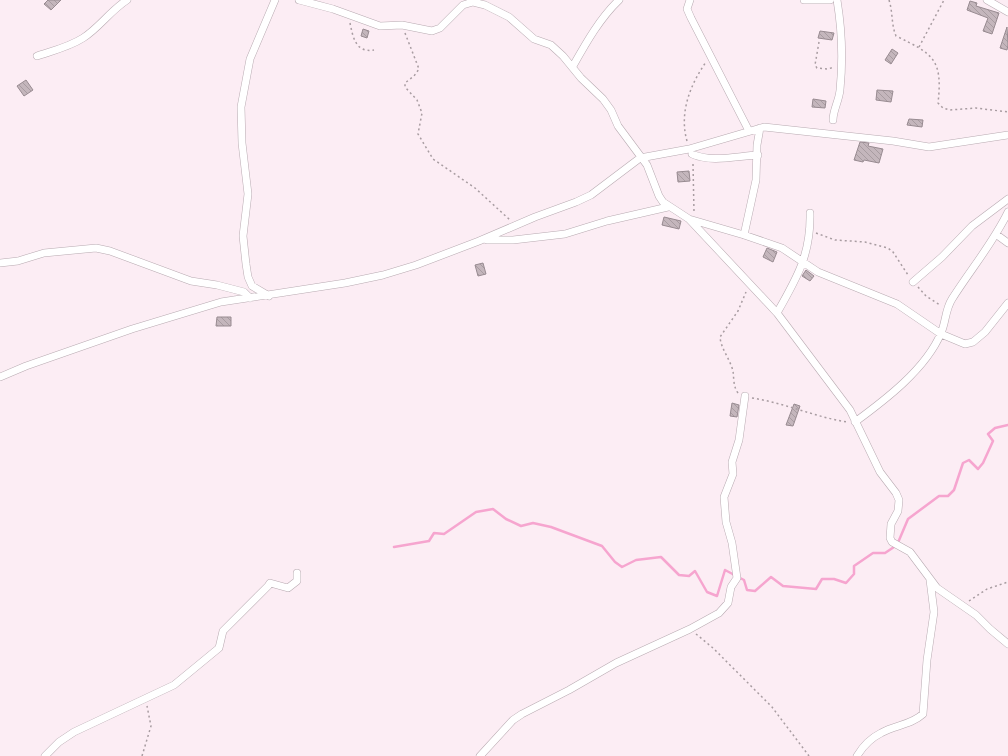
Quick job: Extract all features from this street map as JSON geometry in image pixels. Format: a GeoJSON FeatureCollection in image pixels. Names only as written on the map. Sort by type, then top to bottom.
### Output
{"type":"FeatureCollection","features":[{"type":"Feature","properties":{"kind":"street"},"geometry":{"type":"LineString","coordinates":[[37,56],[59,49],[83,38],[114,8],[127,0]]}},
{"type":"Feature","properties":{"kind":"street"},"geometry":{"type":"LineString","coordinates":[[269,296],[252,286],[248,277],[246,264],[243,236],[248,194],[242,143],[241,107],[250,59],[275,0]]}},
{"type":"Feature","properties":{"kind":"street"},"geometry":{"type":"LineString","coordinates":[[299,0],[380,26],[402,25],[432,30],[440,28],[463,5],[472,2],[485,5],[509,17],[534,39],[551,45],[573,66],[581,78],[603,99],[618,126],[640,158],[647,165],[659,196],[668,207],[692,220],[782,248],[832,279],[897,304],[941,334],[965,344],[973,342],[996,321],[1008,303]]}},
{"type":"Feature","properties":{"kind":"street"},"geometry":{"type":"LineString","coordinates":[[573,66],[612,6],[619,0]]}},
{"type":"Feature","properties":{"kind":"street"},"geometry":{"type":"LineString","coordinates":[[690,0],[687,9],[735,107],[749,131]]}},
{"type":"Feature","properties":{"kind":"street"},"geometry":{"type":"LineString","coordinates":[[804,0],[830,0]]}},
{"type":"Feature","properties":{"kind":"street"},"geometry":{"type":"LineString","coordinates":[[833,120],[833,111],[839,95],[842,35],[837,0]]}},
{"type":"Feature","properties":{"kind":"street"},"geometry":{"type":"LineString","coordinates":[[987,0],[1008,12]]}},
{"type":"Feature","properties":{"kind":"street"},"geometry":{"type":"LineString","coordinates":[[744,235],[756,180],[758,155],[757,145],[760,128]]}},
{"type":"Feature","properties":{"kind":"street"},"geometry":{"type":"LineString","coordinates":[[0,377],[26,366],[170,317],[221,302],[269,296],[383,275],[479,241],[576,202],[591,195],[640,158],[691,152],[760,128],[894,141],[929,147],[1008,135]]}},
{"type":"Feature","properties":{"kind":"street"},"geometry":{"type":"LineString","coordinates":[[691,152],[700,158],[758,155]]}},
{"type":"Feature","properties":{"kind":"street"},"geometry":{"type":"LineString","coordinates":[[913,282],[942,257],[972,226],[1008,199]]}},
{"type":"Feature","properties":{"kind":"street"},"geometry":{"type":"LineString","coordinates":[[479,241],[502,239],[514,240],[564,234],[607,221],[668,207]]}},
{"type":"Feature","properties":{"kind":"street"},"geometry":{"type":"LineString","coordinates":[[855,422],[896,390],[916,370],[941,334],[947,307],[997,235],[1008,212]]}},
{"type":"Feature","properties":{"kind":"street"},"geometry":{"type":"LineString","coordinates":[[777,313],[799,274],[810,230],[810,213]]}},
{"type":"Feature","properties":{"kind":"street"},"geometry":{"type":"LineString","coordinates":[[692,220],[714,248],[750,283],[777,313],[850,410],[880,472],[896,493],[899,500],[898,511],[891,524],[890,538],[892,542],[910,552],[918,561],[930,580],[943,593],[976,615],[1008,644]]}},
{"type":"Feature","properties":{"kind":"street"},"geometry":{"type":"LineString","coordinates":[[997,235],[1008,244]]}},
{"type":"Feature","properties":{"kind":"street"},"geometry":{"type":"LineString","coordinates":[[0,263],[18,261],[44,253],[96,248],[110,251],[191,281],[217,285],[244,292],[250,298]]}},
{"type":"Feature","properties":{"kind":"street"},"geometry":{"type":"LineString","coordinates":[[480,756],[513,720],[522,714],[569,690],[627,657],[690,629],[719,613],[728,603],[731,587],[738,578],[732,543],[726,522],[724,497],[733,474],[732,462],[739,440],[745,396]]}},
{"type":"Feature","properties":{"kind":"street"},"geometry":{"type":"LineString","coordinates":[[45,756],[58,742],[74,732],[145,700],[174,685],[219,648],[223,631],[245,606],[270,583],[288,588],[297,581],[297,573]]}},
{"type":"Feature","properties":{"kind":"street"},"geometry":{"type":"LineString","coordinates":[[857,756],[870,740],[882,732],[913,722],[923,714],[927,660],[934,612],[930,580]]}},
{"type":"Feature","properties":{"kind":"path"},"geometry":{"type":"LineString","coordinates":[[889,0],[892,8],[892,27],[896,36],[919,47],[936,62],[940,83],[938,103],[943,108],[950,110],[993,109],[1008,112]]}},
{"type":"Feature","properties":{"kind":"path"},"geometry":{"type":"LineString","coordinates":[[919,47],[944,0]]}},
{"type":"Feature","properties":{"kind":"path"},"geometry":{"type":"LineString","coordinates":[[349,15],[356,41],[361,49],[366,51],[374,50]]}},
{"type":"Feature","properties":{"kind":"path"},"geometry":{"type":"LineString","coordinates":[[402,25],[419,69],[405,84],[405,88],[417,100],[422,113],[418,134],[434,159],[475,188],[516,225]]}},
{"type":"Feature","properties":{"kind":"path"},"geometry":{"type":"LineString","coordinates":[[819,42],[815,65],[817,68],[828,69],[841,63]]}},
{"type":"Feature","properties":{"kind":"path"},"geometry":{"type":"LineString","coordinates":[[692,220],[691,152],[684,129],[684,119],[688,99],[696,78],[711,56]]}},
{"type":"Feature","properties":{"kind":"path"},"geometry":{"type":"LineString","coordinates":[[810,230],[827,238],[848,242],[865,242],[888,248],[893,252],[913,282],[926,296],[938,304],[947,307]]}},
{"type":"Feature","properties":{"kind":"path"},"geometry":{"type":"LineString","coordinates":[[750,283],[738,310],[720,337],[720,343],[733,371],[735,389],[742,396],[783,404],[833,420],[855,422]]}},
{"type":"Feature","properties":{"kind":"path"},"geometry":{"type":"LineString","coordinates":[[962,606],[987,589],[1008,582]]}},
{"type":"Feature","properties":{"kind":"path"},"geometry":{"type":"LineString","coordinates":[[690,629],[713,648],[772,707],[809,756]]}},
{"type":"Feature","properties":{"kind":"path"},"geometry":{"type":"LineString","coordinates":[[142,756],[151,726],[145,700]]}},
{"type":"Feature","properties":{"kind":"building"},"geometry":{"type":"Polygon","coordinates":[[[48,0],[61,0],[51,10],[44,4],[48,0]]]}},
{"type":"Feature","properties":{"kind":"building"},"geometry":{"type":"Polygon","coordinates":[[[970,1],[977,3],[976,6],[999,13],[992,34],[983,31],[988,18],[967,10],[970,1]]]}},
{"type":"Feature","properties":{"kind":"building"},"geometry":{"type":"Polygon","coordinates":[[[1007,27],[1008,45],[1007,50],[1000,48],[1007,27]]]}},
{"type":"Feature","properties":{"kind":"building"},"geometry":{"type":"Polygon","coordinates":[[[363,29],[369,31],[367,38],[361,36],[363,29]]]}},
{"type":"Feature","properties":{"kind":"building"},"geometry":{"type":"Polygon","coordinates":[[[820,31],[834,33],[832,40],[818,38],[820,31]]]}},
{"type":"Feature","properties":{"kind":"building"},"geometry":{"type":"Polygon","coordinates":[[[892,49],[898,53],[891,64],[885,60],[892,49]]]}},
{"type":"Feature","properties":{"kind":"building"},"geometry":{"type":"Polygon","coordinates":[[[26,80],[33,90],[24,96],[17,86],[26,80]]]}},
{"type":"Feature","properties":{"kind":"building"},"geometry":{"type":"Polygon","coordinates":[[[877,90],[893,91],[891,102],[876,100],[877,90]]]}},
{"type":"Feature","properties":{"kind":"building"},"geometry":{"type":"Polygon","coordinates":[[[813,99],[826,101],[825,108],[812,107],[813,99]]]}},
{"type":"Feature","properties":{"kind":"building"},"geometry":{"type":"Polygon","coordinates":[[[909,119],[923,120],[922,127],[907,125],[909,119]]]}},
{"type":"Feature","properties":{"kind":"building"},"geometry":{"type":"Polygon","coordinates":[[[860,142],[869,143],[868,146],[883,149],[879,163],[854,160],[860,142]]]}},
{"type":"Feature","properties":{"kind":"building"},"geometry":{"type":"Polygon","coordinates":[[[689,171],[690,181],[678,182],[677,172],[689,171]]]}},
{"type":"Feature","properties":{"kind":"building"},"geometry":{"type":"Polygon","coordinates":[[[664,217],[681,221],[679,229],[662,225],[664,217]]]}},
{"type":"Feature","properties":{"kind":"building"},"geometry":{"type":"Polygon","coordinates":[[[767,248],[777,252],[773,262],[763,257],[767,248]]]}},
{"type":"Feature","properties":{"kind":"building"},"geometry":{"type":"Polygon","coordinates":[[[483,263],[486,274],[478,276],[475,265],[483,263]]]}},
{"type":"Feature","properties":{"kind":"building"},"geometry":{"type":"Polygon","coordinates":[[[806,270],[814,276],[810,281],[802,276],[806,270]]]}},
{"type":"Feature","properties":{"kind":"building"},"geometry":{"type":"Polygon","coordinates":[[[217,317],[231,317],[231,326],[216,326],[217,317]]]}},
{"type":"Feature","properties":{"kind":"building"},"geometry":{"type":"Polygon","coordinates":[[[732,403],[739,405],[737,417],[730,416],[732,403]]]}},
{"type":"Feature","properties":{"kind":"building"},"geometry":{"type":"Polygon","coordinates":[[[794,404],[800,406],[793,426],[786,425],[794,404]]]}},
{"type":"Feature","properties":{"kind":"waterway"},"geometry":{"type":"LineString","coordinates":[[394,547],[429,541],[434,533],[444,534],[476,512],[493,509],[506,519],[521,526],[533,523],[551,527],[602,546],[615,562],[622,567],[636,560],[661,557],[679,575],[689,576],[695,571],[707,592],[717,596],[725,570],[744,580],[747,590],[755,591],[771,577],[783,586],[816,589],[822,579],[834,579],[846,583],[854,574],[854,566],[873,553],[885,553],[897,545],[908,519],[939,496],[948,496],[954,490],[963,463],[969,460],[978,469],[983,463],[993,441],[988,434],[995,428],[1008,425]]}}]}
